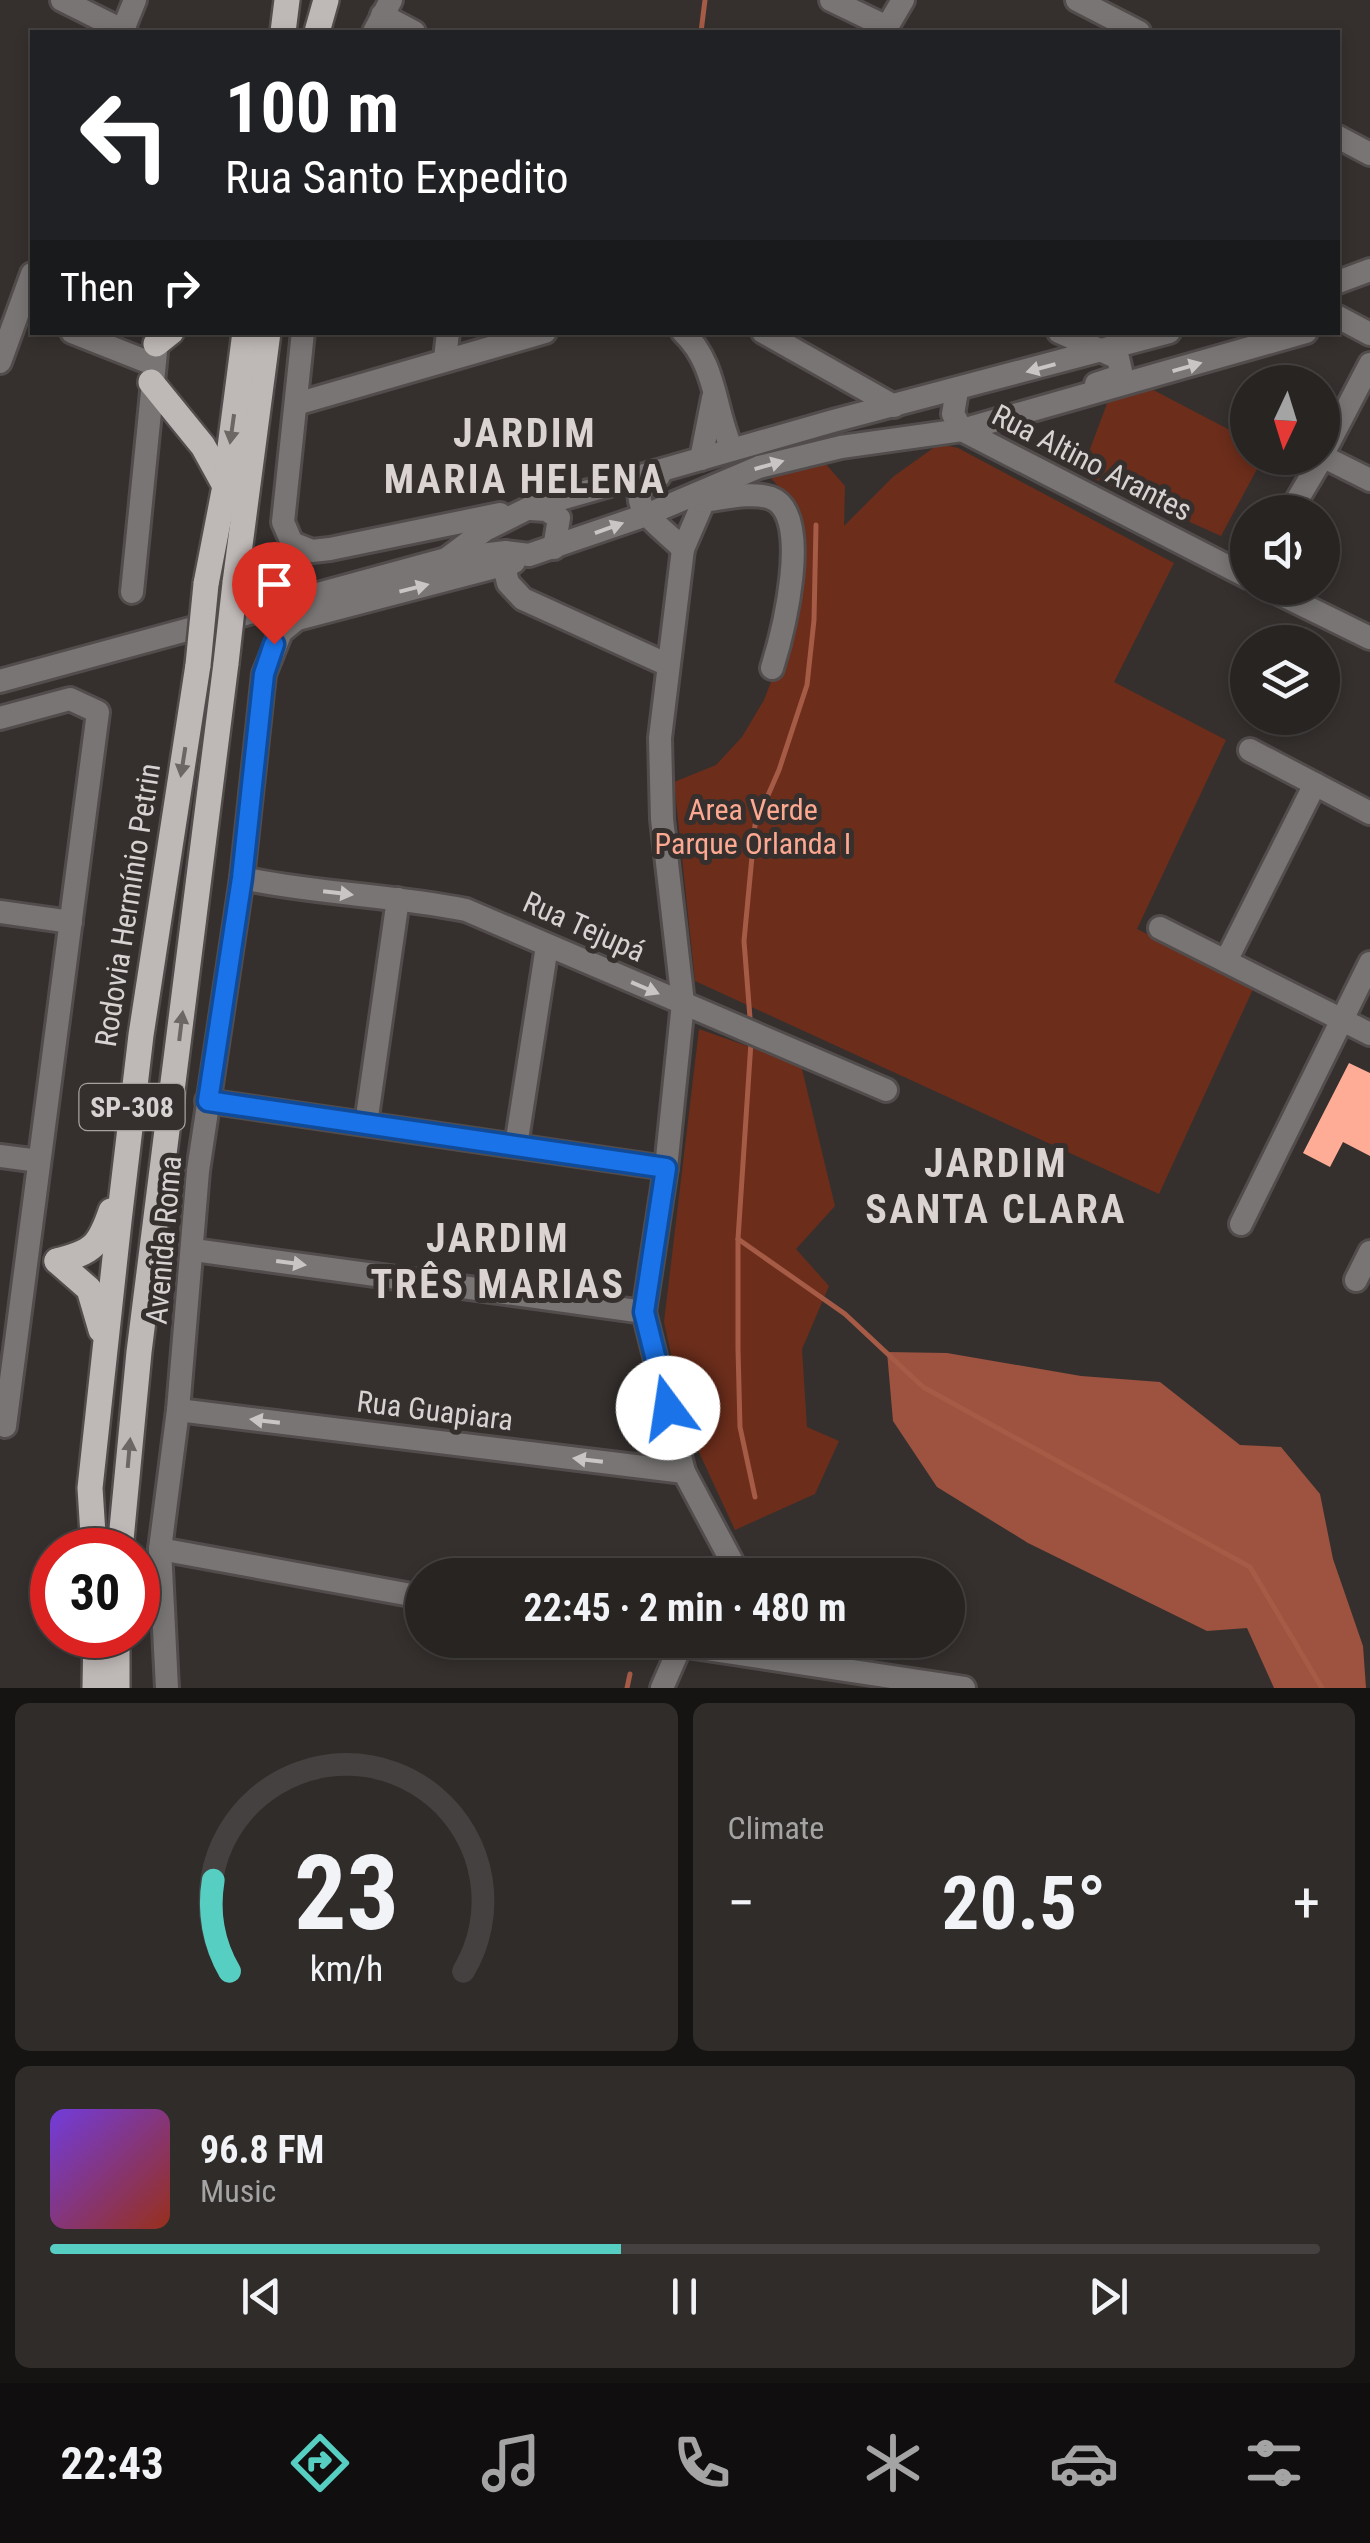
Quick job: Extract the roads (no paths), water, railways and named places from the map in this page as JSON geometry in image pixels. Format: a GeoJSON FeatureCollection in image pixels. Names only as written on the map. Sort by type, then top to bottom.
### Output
{"type":"FeatureCollection","features":[{"type":"Feature","properties":{"kind":"main road"},"geometry":{"type":"LineString","coordinates":[[283,30],[287,0]]}},
{"type":"Feature","properties":{"kind":"main road"},"geometry":{"type":"LineString","coordinates":[[306,30],[310,0]]}},
{"type":"Feature","properties":{"kind":"main road"},"geometry":{"type":"LineString","coordinates":[[318,30],[326,0]]}},
{"type":"Feature","properties":{"kind":"main road","name":"Rodovia Hermínio Petrin"},"geometry":{"type":"LineString","coordinates":[[93,1528],[90,1488],[141,1035],[245,335]]}},
{"type":"Feature","properties":{"kind":"main road","name":"SP-308"},"geometry":{"type":"LineString","coordinates":[[122,1528],[139,1352],[268,335]]}},
{"type":"Feature","properties":{"kind":"main road"},"geometry":{"type":"LineString","coordinates":[[158,351],[225,486]]}},
{"type":"Feature","properties":{"kind":"main road"},"geometry":{"type":"LineString","coordinates":[[58,1261],[80,1256],[102,1238],[127,1154]]}},
{"type":"Feature","properties":{"kind":"main road"},"geometry":{"type":"LineString","coordinates":[[58,1261],[89,1289],[105,1346]]}},
{"type":"Feature","properties":{"kind":"main road"},"geometry":{"type":"LineString","coordinates":[[95,1688],[96,1658]]}},
{"type":"Feature","properties":{"kind":"main road"},"geometry":{"type":"LineString","coordinates":[[117,1658],[117,1688]]}},
{"type":"Feature","properties":{"kind":"street"},"geometry":{"type":"LineString","coordinates":[[62,0],[120,30]]}},
{"type":"Feature","properties":{"kind":"street"},"geometry":{"type":"LineString","coordinates":[[125,30],[135,0]]}},
{"type":"Feature","properties":{"kind":"street"},"geometry":{"type":"LineString","coordinates":[[831,0],[886,30],[904,0]]}},
{"type":"Feature","properties":{"kind":"street"},"geometry":{"type":"LineString","coordinates":[[1077,0],[1135,30]]}},
{"type":"Feature","properties":{"kind":"street"},"geometry":{"type":"LineString","coordinates":[[382,16],[410,30]]}},
{"type":"Feature","properties":{"kind":"street"},"geometry":{"type":"LineString","coordinates":[[1340,137],[1370,154]]}},
{"type":"Feature","properties":{"kind":"street"},"geometry":{"type":"LineString","coordinates":[[1340,281],[1370,270]]}},
{"type":"Feature","properties":{"kind":"street"},"geometry":{"type":"LineString","coordinates":[[0,362],[30,279]]}},
{"type":"Feature","properties":{"kind":"street"},"geometry":{"type":"LineString","coordinates":[[1340,321],[1370,313]]}},
{"type":"Feature","properties":{"kind":"street"},"geometry":{"type":"LineString","coordinates":[[1340,321],[1370,334]]}},
{"type":"Feature","properties":{"kind":"street"},"geometry":{"type":"LineString","coordinates":[[86,335],[158,351],[132,592]]}},
{"type":"Feature","properties":{"kind":"street"},"geometry":{"type":"LineString","coordinates":[[303,335],[283,522],[292,542],[301,547],[330,550],[529,508],[833,421],[1158,335]]}},
{"type":"Feature","properties":{"kind":"street"},"geometry":{"type":"LineString","coordinates":[[446,359],[448,335]]}},
{"type":"Feature","properties":{"kind":"street"},"geometry":{"type":"LineString","coordinates":[[296,404],[534,335]]}},
{"type":"Feature","properties":{"kind":"street"},"geometry":{"type":"LineString","coordinates":[[685,335],[701,354],[732,449]]}},
{"type":"Feature","properties":{"kind":"street"},"geometry":{"type":"LineString","coordinates":[[768,335],[894,406]]}},
{"type":"Feature","properties":{"kind":"street"},"geometry":{"type":"LineString","coordinates":[[1033,411],[1057,398],[1117,377],[1122,371],[1118,358],[1066,335]]}},
{"type":"Feature","properties":{"kind":"street"},"geometry":{"type":"LineString","coordinates":[[668,664],[523,599],[508,583],[504,566],[704,496],[759,467],[841,446],[962,430],[1296,335]]}},
{"type":"Feature","properties":{"kind":"street"},"geometry":{"type":"LineString","coordinates":[[1340,422],[1370,364]]}},
{"type":"Feature","properties":{"kind":"street"},"geometry":{"type":"LineString","coordinates":[[824,369],[836,404],[833,421]]}},
{"type":"Feature","properties":{"kind":"street"},"geometry":{"type":"LineString","coordinates":[[701,459],[715,390]]}},
{"type":"Feature","properties":{"kind":"street"},"geometry":{"type":"LineString","coordinates":[[957,391],[953,414],[962,430]]}},
{"type":"Feature","properties":{"kind":"street","name":"Rua Altino Arantes"},"geometry":{"type":"LineString","coordinates":[[962,430],[1230,569]]}},
{"type":"Feature","properties":{"kind":"street"},"geometry":{"type":"LineString","coordinates":[[1340,466],[1370,480]]}},
{"type":"Feature","properties":{"kind":"street"},"geometry":{"type":"LineString","coordinates":[[676,467],[646,482],[640,503],[646,515],[683,549]]}},
{"type":"Feature","properties":{"kind":"street"},"geometry":{"type":"LineString","coordinates":[[704,496],[683,549],[660,738],[662,819],[682,1003],[666,1168],[644,1312],[684,1472],[723,1558]]}},
{"type":"Feature","properties":{"kind":"street"},"geometry":{"type":"LineString","coordinates":[[704,496],[772,498],[781,504],[790,522],[791,583],[786,623],[772,668]]}},
{"type":"Feature","properties":{"kind":"street"},"geometry":{"type":"LineString","coordinates":[[446,560],[486,530],[529,508],[554,513],[559,518],[554,548]]}},
{"type":"Feature","properties":{"kind":"street"},"geometry":{"type":"LineString","coordinates":[[0,681],[446,560],[506,552],[530,555]]}},
{"type":"Feature","properties":{"kind":"street","name":"Avenida Roma"},"geometry":{"type":"LineString","coordinates":[[167,1688],[160,1549],[178,1410],[198,1171],[242,878],[264,674],[274,644],[288,626],[310,614],[504,566]]}},
{"type":"Feature","properties":{"kind":"street"},"geometry":{"type":"LineString","coordinates":[[1303,605],[1370,638]]}},
{"type":"Feature","properties":{"kind":"street"},"geometry":{"type":"LineString","coordinates":[[0,718],[70,698],[98,712],[5,1426]]}},
{"type":"Feature","properties":{"kind":"street"},"geometry":{"type":"LineString","coordinates":[[1250,750],[1370,813]]}},
{"type":"Feature","properties":{"kind":"street"},"geometry":{"type":"LineString","coordinates":[[1226,962],[1315,784]]}},
{"type":"Feature","properties":{"kind":"street","name":"Rua Tejupá"},"geometry":{"type":"LineString","coordinates":[[242,878],[466,910],[886,1090]]}},
{"type":"Feature","properties":{"kind":"street"},"geometry":{"type":"LineString","coordinates":[[366,1124],[398,899]]}},
{"type":"Feature","properties":{"kind":"street"},"geometry":{"type":"LineString","coordinates":[[0,912],[70,922]]}},
{"type":"Feature","properties":{"kind":"street"},"geometry":{"type":"LineString","coordinates":[[1160,928],[1370,1034]]}},
{"type":"Feature","properties":{"kind":"street"},"geometry":{"type":"LineString","coordinates":[[516,1146],[547,946]]}},
{"type":"Feature","properties":{"kind":"street"},"geometry":{"type":"LineString","coordinates":[[1240,1224],[1370,963]]}},
{"type":"Feature","properties":{"kind":"street"},"geometry":{"type":"LineString","coordinates":[[208,1101],[666,1168]]}},
{"type":"Feature","properties":{"kind":"street"},"geometry":{"type":"LineString","coordinates":[[0,1156],[40,1161]]}},
{"type":"Feature","properties":{"kind":"street"},"geometry":{"type":"LineString","coordinates":[[194,1250],[644,1312]]}},
{"type":"Feature","properties":{"kind":"street"},"geometry":{"type":"LineString","coordinates":[[1356,1280],[1370,1252]]}},
{"type":"Feature","properties":{"kind":"street"},"geometry":{"type":"LineString","coordinates":[[27,1255],[58,1261]]}},
{"type":"Feature","properties":{"kind":"street","name":"Rua Guapiara"},"geometry":{"type":"LineString","coordinates":[[178,1410],[684,1472]]}},
{"type":"Feature","properties":{"kind":"street"},"geometry":{"type":"LineString","coordinates":[[160,1549],[405,1594]]}},
{"type":"Feature","properties":{"kind":"street"},"geometry":{"type":"LineString","coordinates":[[662,1688],[674,1658]]}},
{"type":"Feature","properties":{"kind":"street"},"geometry":{"type":"LineString","coordinates":[[807,1658],[964,1688]]}},
{"type":"Feature","properties":{"kind":"waterway"},"geometry":{"type":"LineString","coordinates":[[701,30],[705,0]]}},
{"type":"Feature","properties":{"kind":"waterway"},"geometry":{"type":"LineString","coordinates":[[750,1018],[744,941],[755,825],[779,770],[807,685],[814,620],[816,525]]}},
{"type":"Feature","properties":{"kind":"waterway"},"geometry":{"type":"LineString","coordinates":[[751,1042],[738,1239],[738,1349],[740,1427],[755,1497]]}},
{"type":"Feature","properties":{"kind":"waterway"},"geometry":{"type":"LineString","coordinates":[[738,1239],[845,1314],[923,1387],[1250,1567],[1322,1688]]}},
{"type":"Feature","properties":{"kind":"waterway"},"geometry":{"type":"LineString","coordinates":[[627,1688],[630,1674]]}},
{"type":"Feature","properties":{"kind":"district","name":"JARDIM MARIA HELENA"},"geometry":{"type":"Point","coordinates":[525,456]}},
{"type":"Feature","properties":{"kind":"district","name":"JARDIM SANTA CLARA"},"geometry":{"type":"Point","coordinates":[996,1186]}},
{"type":"Feature","properties":{"kind":"district","name":"JARDIM TRÊS MARIAS"},"geometry":{"type":"Point","coordinates":[498,1261]}},
{"type":"Feature","properties":{"kind":"park label","name":"Area Verde Parque Orlanda I"},"geometry":{"type":"Point","coordinates":[753,827]}}]}
